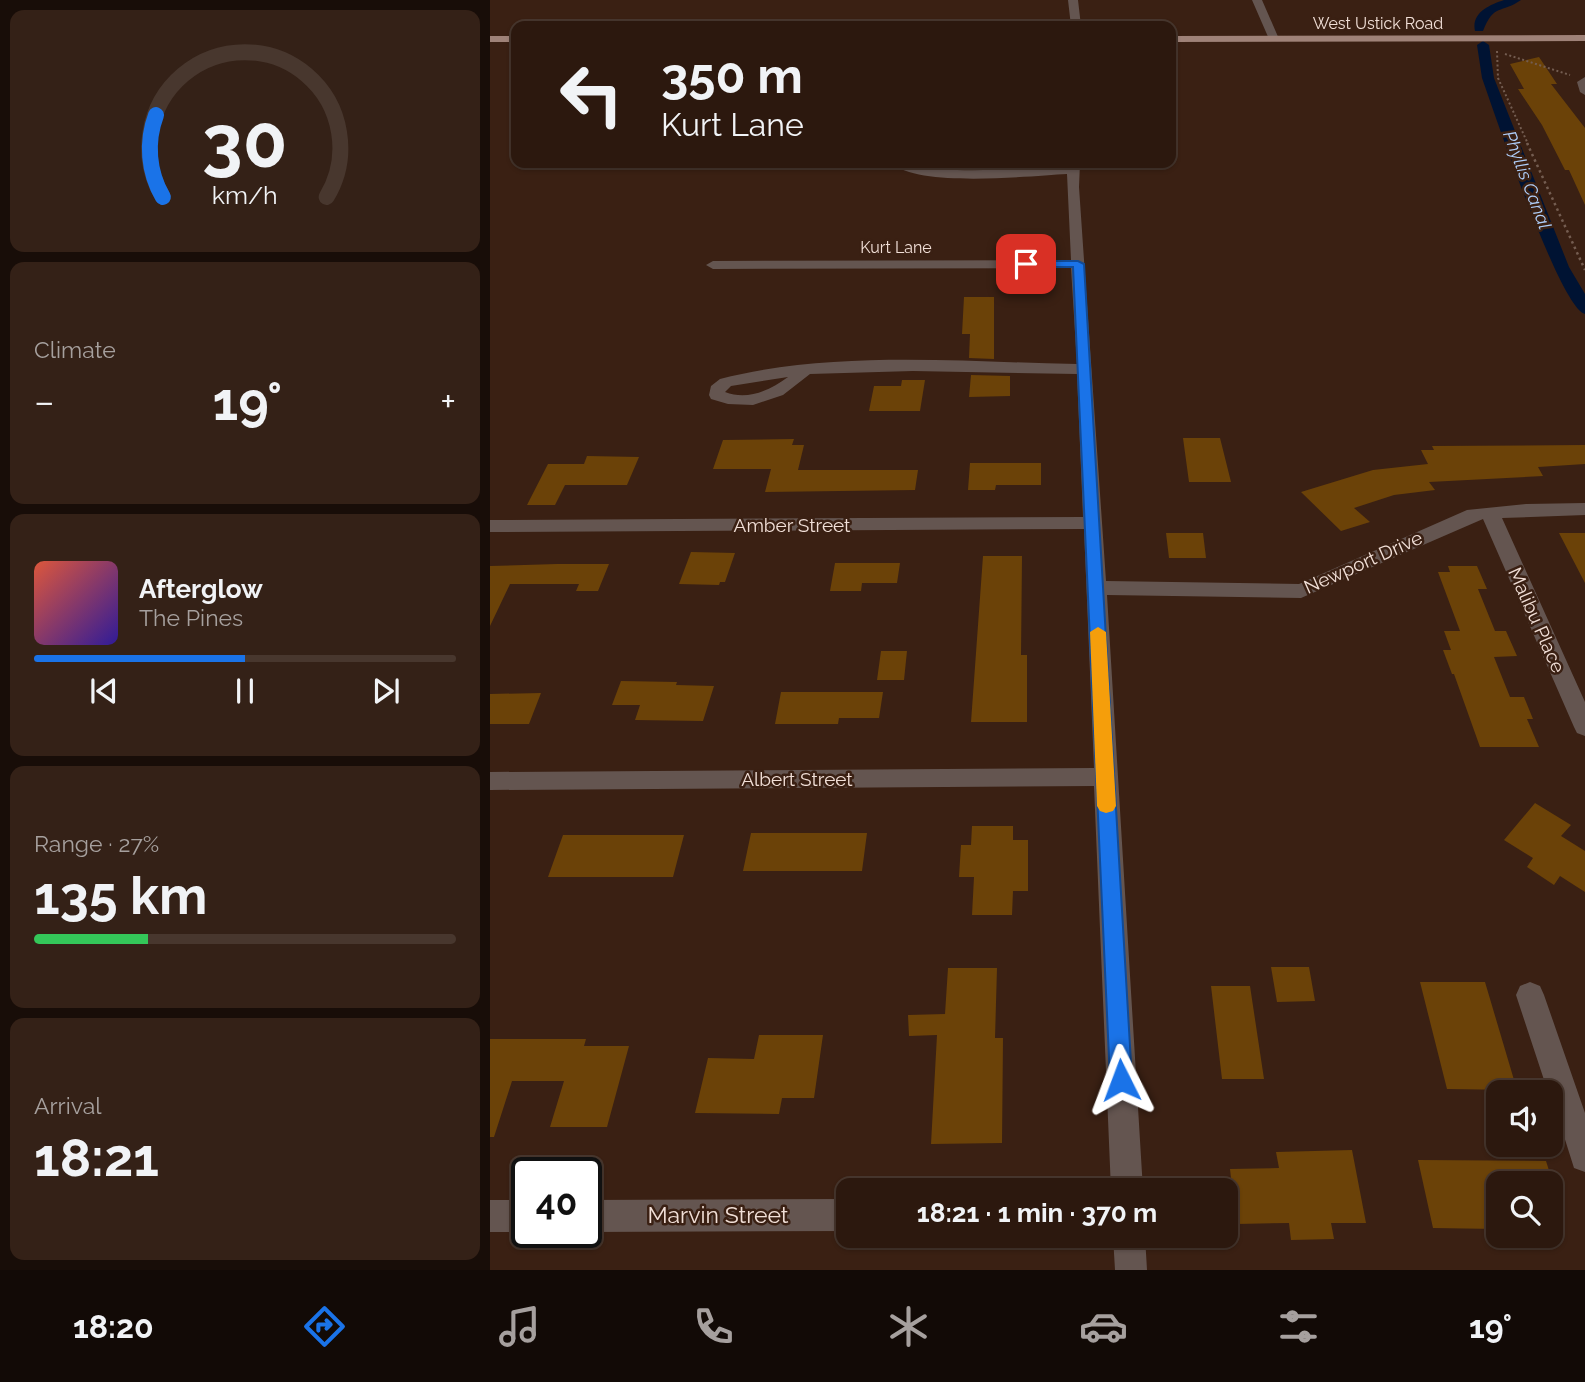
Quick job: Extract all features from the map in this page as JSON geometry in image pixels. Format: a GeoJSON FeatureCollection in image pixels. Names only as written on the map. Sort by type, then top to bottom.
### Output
{"type":"FeatureCollection","features":[{"type":"Feature","properties":{"kind":"main road"},"geometry":{"type":"LineString","coordinates":[[490,38],[511,39]]}},
{"type":"Feature","properties":{"kind":"main road","name":"West Ustick Road"},"geometry":{"type":"LineString","coordinates":[[1176,39],[1585,38]]}},
{"type":"Feature","properties":{"kind":"street"},"geometry":{"type":"LineString","coordinates":[[1073,0],[1075,21]]}},
{"type":"Feature","properties":{"kind":"street"},"geometry":{"type":"LineString","coordinates":[[1257,0],[1274,39]]}},
{"type":"Feature","properties":{"kind":"street"},"geometry":{"type":"LineString","coordinates":[[1585,80],[1581,82],[1585,92]]}},
{"type":"Feature","properties":{"kind":"street"},"geometry":{"type":"LineString","coordinates":[[907,168],[913,171],[938,172],[1029,168]]}},
{"type":"Feature","properties":{"kind":"street"},"geometry":{"type":"LineString","coordinates":[[1074,168],[1126,1178]]}},
{"type":"Feature","properties":{"kind":"street","name":"Kurt Lane"},"geometry":{"type":"LineString","coordinates":[[713,265],[1078,264]]}},
{"type":"Feature","properties":{"kind":"street"},"geometry":{"type":"LineString","coordinates":[[806,369],[913,366],[1085,369]]}},
{"type":"Feature","properties":{"kind":"street","name":"Newport Drive"},"geometry":{"type":"LineString","coordinates":[[1096,588],[1301,591],[1474,514],[1585,509]]}},
{"type":"Feature","properties":{"kind":"street","name":"Malibu Place"},"geometry":{"type":"LineString","coordinates":[[1490,513],[1585,727]]}},
{"type":"Feature","properties":{"kind":"street","name":"Amber Street"},"geometry":{"type":"LineString","coordinates":[[490,526],[1093,523]]}},
{"type":"Feature","properties":{"kind":"street","name":"Albert Street"},"geometry":{"type":"LineString","coordinates":[[490,781],[1105,776]]}},
{"type":"Feature","properties":{"kind":"street"},"geometry":{"type":"LineString","coordinates":[[1530,995],[1585,1157]]}},
{"type":"Feature","properties":{"kind":"street","name":"Marvin Street"},"geometry":{"type":"LineString","coordinates":[[602,1216],[836,1215]]}},
{"type":"Feature","properties":{"kind":"street"},"geometry":{"type":"LineString","coordinates":[[490,1216],[511,1216]]}},
{"type":"Feature","properties":{"kind":"street"},"geometry":{"type":"LineString","coordinates":[[1130,1248],[1131,1270]]}},
{"type":"Feature","properties":{"kind":"path"},"geometry":{"type":"LineString","coordinates":[[1514,38],[1503,43],[1497,52],[1498,78],[1585,270]]}},
{"type":"Feature","properties":{"kind":"path"},"geometry":{"type":"LineString","coordinates":[[1497,52],[1572,76]]}},
{"type":"Feature","properties":{"kind":"building"},"geometry":{"type":"Polygon","coordinates":[[[1539,57],[1557,84],[1551,84],[1585,128],[1585,205],[1569,170],[1565,170],[1542,125],[1518,89],[1524,89],[1510,64],[1539,57]]]}},
{"type":"Feature","properties":{"kind":"building"},"geometry":{"type":"Polygon","coordinates":[[[964,297],[994,297],[994,359],[969,358],[970,334],[962,334],[964,297]]]}},
{"type":"Feature","properties":{"kind":"building"},"geometry":{"type":"Polygon","coordinates":[[[971,375],[1010,376],[1010,396],[969,397],[971,375]]]}},
{"type":"Feature","properties":{"kind":"building"},"geometry":{"type":"Polygon","coordinates":[[[902,380],[925,380],[920,411],[869,411],[874,386],[901,386],[902,380]]]}},
{"type":"Feature","properties":{"kind":"building"},"geometry":{"type":"Polygon","coordinates":[[[1183,438],[1220,438],[1231,482],[1189,482],[1183,438]]]}},
{"type":"Feature","properties":{"kind":"building"},"geometry":{"type":"Polygon","coordinates":[[[794,439],[792,445],[804,445],[798,470],[918,470],[915,490],[765,492],[771,469],[713,469],[723,440],[794,439]]]}},
{"type":"Feature","properties":{"kind":"building"},"geometry":{"type":"Polygon","coordinates":[[[1585,445],[1585,464],[1538,467],[1543,476],[1429,482],[1435,490],[1394,495],[1354,508],[1370,522],[1341,531],[1301,492],[1373,470],[1428,464],[1421,450],[1434,450],[1432,446],[1585,445]]]}},
{"type":"Feature","properties":{"kind":"building"},"geometry":{"type":"Polygon","coordinates":[[[587,456],[639,457],[627,485],[565,485],[555,505],[527,505],[548,464],[584,464],[587,456]]]}},
{"type":"Feature","properties":{"kind":"building"},"geometry":{"type":"Polygon","coordinates":[[[970,463],[1041,463],[1041,485],[996,485],[995,490],[968,490],[970,463]]]}},
{"type":"Feature","properties":{"kind":"building"},"geometry":{"type":"Polygon","coordinates":[[[1166,533],[1203,533],[1206,558],[1169,558],[1166,533]]]}},
{"type":"Feature","properties":{"kind":"building"},"geometry":{"type":"Polygon","coordinates":[[[1559,533],[1585,533],[1585,583],[1559,533]]]}},
{"type":"Feature","properties":{"kind":"building"},"geometry":{"type":"Polygon","coordinates":[[[691,552],[735,553],[725,582],[720,582],[719,585],[679,584],[691,552]]]}},
{"type":"Feature","properties":{"kind":"building"},"geometry":{"type":"Polygon","coordinates":[[[983,556],[1022,556],[1021,655],[1027,655],[1027,722],[971,722],[983,556]]]}},
{"type":"Feature","properties":{"kind":"building"},"geometry":{"type":"Polygon","coordinates":[[[835,563],[900,563],[897,583],[862,583],[861,591],[830,591],[835,563]]]}},
{"type":"Feature","properties":{"kind":"building"},"geometry":{"type":"Polygon","coordinates":[[[609,564],[598,591],[576,591],[579,584],[510,584],[490,626],[490,566],[609,564]]]}},
{"type":"Feature","properties":{"kind":"building"},"geometry":{"type":"Polygon","coordinates":[[[1448,566],[1477,566],[1487,589],[1478,589],[1495,631],[1506,631],[1517,656],[1494,657],[1510,697],[1524,697],[1533,719],[1527,719],[1539,747],[1480,747],[1443,650],[1451,650],[1444,631],[1460,631],[1438,572],[1450,572],[1448,566]]]}},
{"type":"Feature","properties":{"kind":"building"},"geometry":{"type":"Polygon","coordinates":[[[881,651],[907,651],[904,680],[877,680],[881,651]]]}},
{"type":"Feature","properties":{"kind":"building"},"geometry":{"type":"Polygon","coordinates":[[[621,681],[714,686],[703,721],[635,720],[640,705],[612,705],[621,681]]]}},
{"type":"Feature","properties":{"kind":"building"},"geometry":{"type":"Polygon","coordinates":[[[781,692],[883,692],[879,718],[839,718],[838,724],[775,724],[781,692]]]}},
{"type":"Feature","properties":{"kind":"building"},"geometry":{"type":"Polygon","coordinates":[[[541,693],[529,724],[490,724],[490,694],[541,693]]]}},
{"type":"Feature","properties":{"kind":"building"},"geometry":{"type":"Polygon","coordinates":[[[1535,803],[1571,825],[1561,836],[1585,851],[1585,892],[1560,876],[1554,885],[1527,867],[1533,858],[1504,840],[1535,803]]]}},
{"type":"Feature","properties":{"kind":"building"},"geometry":{"type":"Polygon","coordinates":[[[972,826],[1013,826],[1013,840],[1028,840],[1028,891],[1013,891],[1012,915],[972,915],[974,877],[959,877],[961,845],[971,845],[972,826]]]}},
{"type":"Feature","properties":{"kind":"building"},"geometry":{"type":"Polygon","coordinates":[[[751,833],[867,833],[862,871],[743,871],[751,833]]]}},
{"type":"Feature","properties":{"kind":"building"},"geometry":{"type":"Polygon","coordinates":[[[563,835],[684,835],[673,877],[548,877],[563,835]]]}},
{"type":"Feature","properties":{"kind":"building"},"geometry":{"type":"Polygon","coordinates":[[[1271,967],[1309,967],[1315,1001],[1277,1002],[1271,967]]]}},
{"type":"Feature","properties":{"kind":"building"},"geometry":{"type":"Polygon","coordinates":[[[948,968],[997,968],[995,1038],[1003,1038],[1002,1143],[931,1144],[937,1035],[909,1036],[908,1015],[945,1014],[948,968]]]}},
{"type":"Feature","properties":{"kind":"building"},"geometry":{"type":"Polygon","coordinates":[[[1420,982],[1485,982],[1514,1080],[1486,1080],[1486,1090],[1447,1089],[1420,982]]]}},
{"type":"Feature","properties":{"kind":"building"},"geometry":{"type":"Polygon","coordinates":[[[1211,986],[1250,986],[1264,1079],[1222,1079],[1211,986]]]}},
{"type":"Feature","properties":{"kind":"building"},"geometry":{"type":"Polygon","coordinates":[[[759,1035],[823,1035],[814,1098],[782,1098],[779,1114],[695,1113],[708,1058],[754,1059],[759,1035]]]}},
{"type":"Feature","properties":{"kind":"building"},"geometry":{"type":"Polygon","coordinates":[[[490,1039],[586,1039],[584,1046],[629,1046],[607,1127],[550,1127],[564,1081],[512,1081],[494,1137],[490,1137],[490,1039]]]}},
{"type":"Feature","properties":{"kind":"building"},"geometry":{"type":"Polygon","coordinates":[[[1352,1150],[1366,1223],[1331,1223],[1334,1239],[1291,1240],[1289,1223],[1238,1224],[1238,1178],[1231,1178],[1230,1169],[1279,1168],[1276,1152],[1352,1150]]]}},
{"type":"Feature","properties":{"kind":"building"},"geometry":{"type":"Polygon","coordinates":[[[1418,1160],[1546,1161],[1549,1171],[1486,1171],[1486,1229],[1433,1228],[1418,1160]]]}},
{"type":"Feature","properties":{"kind":"waterway","name":"Phyllis Canal"},"geometry":{"type":"LineString","coordinates":[[1479,29],[1487,12],[1516,0]]}},
{"type":"Feature","properties":{"kind":"waterway","name":"Phyllis Canal"},"geometry":{"type":"LineString","coordinates":[[1483,45],[1488,78],[1561,267],[1585,309]]}},
{"type":"Feature","properties":{"kind":"slow traffic"},"geometry":{"type":"LineString","coordinates":[[1098,632],[1106,806]]}},
{"type":"Feature","properties":{"kind":"route"},"geometry":{"type":"LineString","coordinates":[[1026,264],[1078,264],[1121,1080]]}}]}
